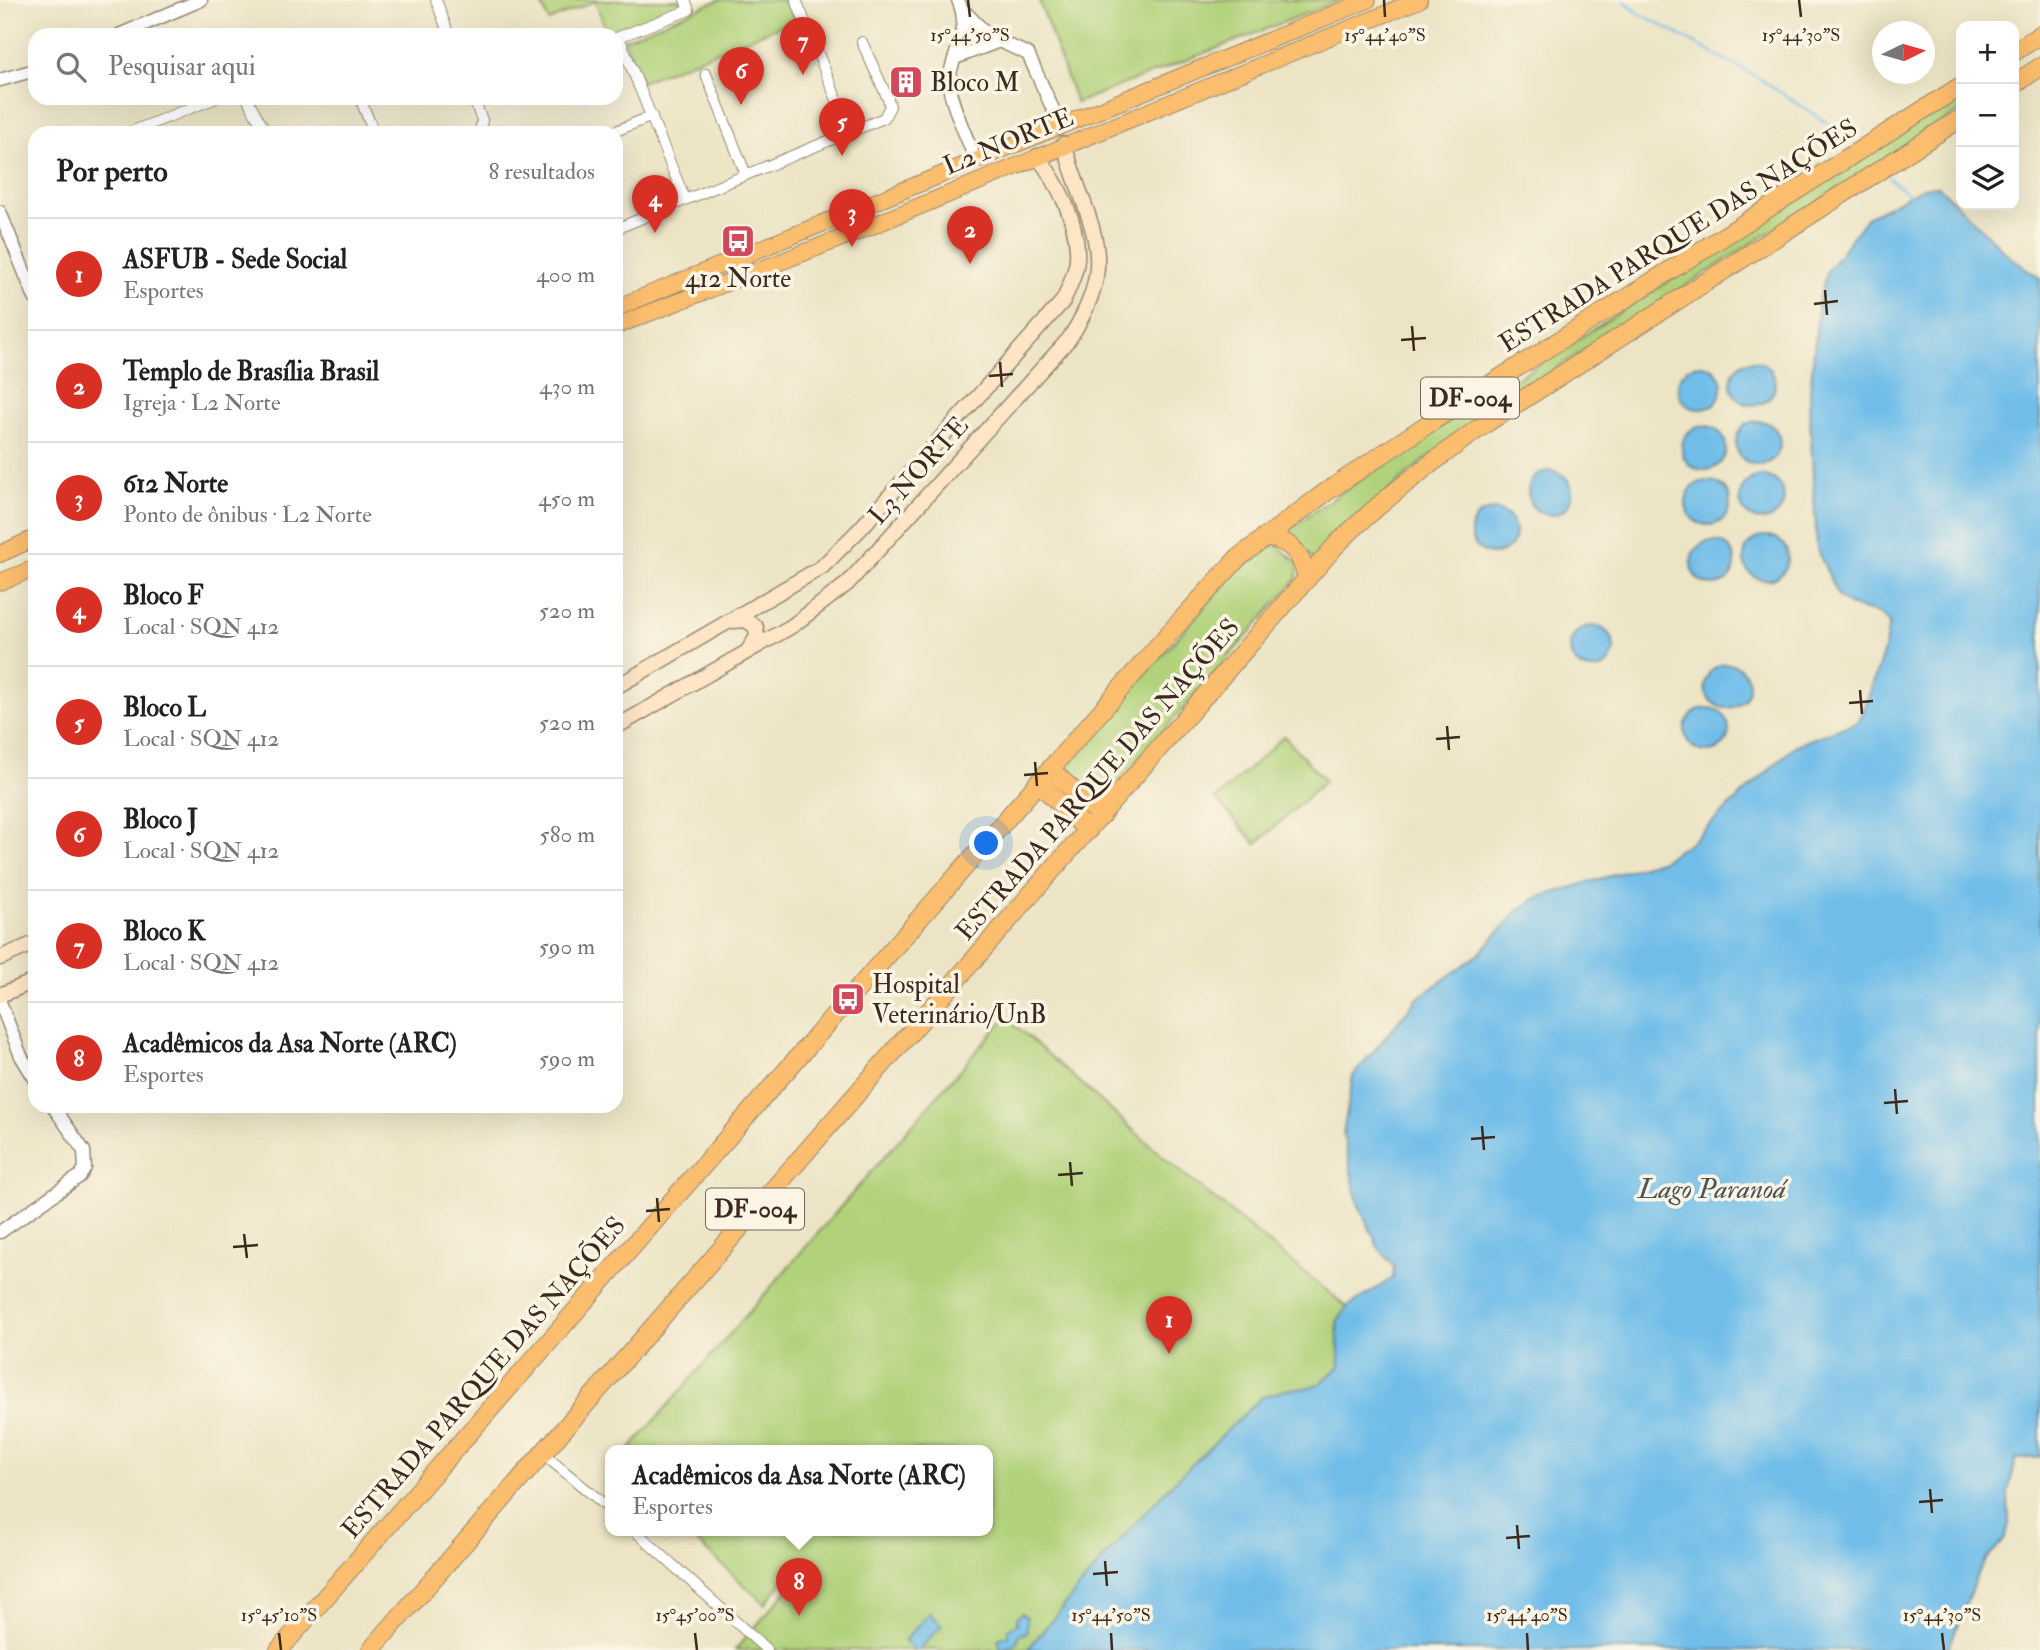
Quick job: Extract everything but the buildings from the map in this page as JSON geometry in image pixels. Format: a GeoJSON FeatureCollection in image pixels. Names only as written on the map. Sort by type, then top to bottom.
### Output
{"type":"FeatureCollection","features":[{"type":"Feature","properties":{"kind":"highway"},"geometry":{"type":"LineString","coordinates":[[2019,49],[2040,35]]}},
{"type":"Feature","properties":{"kind":"highway"},"geometry":{"type":"LineString","coordinates":[[2019,81],[2040,67]]}},
{"type":"Feature","properties":{"kind":"highway","name":"ESTRADA PARQUE DAS NAÇÕES"},"geometry":{"type":"LineString","coordinates":[[289,1647],[1218,578],[1264,537],[1434,420],[1956,89]]}},
{"type":"Feature","properties":{"kind":"highway","name":"ESTRADA PARQUE DAS NAÇÕES"},"geometry":{"type":"LineString","coordinates":[[371,1650],[1307,579],[1369,513],[1444,453],[1956,121]]}},
{"type":"Feature","properties":{"kind":"highway"},"geometry":{"type":"LineString","coordinates":[[1264,537],[1281,539],[1293,547],[1302,558],[1307,579]]}},
{"type":"Feature","properties":{"kind":"highway"},"geometry":{"type":"LineString","coordinates":[[1044,776],[1101,816]]}},
{"type":"Feature","properties":{"kind":"highway"},"geometry":{"type":"LineString","coordinates":[[1044,776],[1088,831]]}},
{"type":"Feature","properties":{"kind":"main road","name":"L2 NORTE"},"geometry":{"type":"LineString","coordinates":[[623,305],[1368,0]]}},
{"type":"Feature","properties":{"kind":"main road","name":"L2 NORTE"},"geometry":{"type":"LineString","coordinates":[[623,323],[1419,0]]}},
{"type":"Feature","properties":{"kind":"main road","name":"L3 NORTE"},"geometry":{"type":"LineString","coordinates":[[623,723],[818,609],[847,584],[1069,339],[1088,311],[1096,284],[1096,239],[1065,144]]}},
{"type":"Feature","properties":{"kind":"main road","name":"L3 NORTE"},"geometry":{"type":"LineString","coordinates":[[623,683],[801,581],[843,548],[1063,301],[1077,259],[1073,227],[1050,172],[1037,156]]}},
{"type":"Feature","properties":{"kind":"main road"},"geometry":{"type":"LineString","coordinates":[[917,184],[924,203]]}},
{"type":"Feature","properties":{"kind":"main road"},"geometry":{"type":"LineString","coordinates":[[0,554],[28,541]]}},
{"type":"Feature","properties":{"kind":"main road"},"geometry":{"type":"LineString","coordinates":[[16,546],[28,567]]}},
{"type":"Feature","properties":{"kind":"main road"},"geometry":{"type":"LineString","coordinates":[[0,582],[28,571]]}},
{"type":"Feature","properties":{"kind":"main road"},"geometry":{"type":"LineString","coordinates":[[733,621],[746,620],[756,627],[757,637],[746,652]]}},
{"type":"Feature","properties":{"kind":"main road"},"geometry":{"type":"LineString","coordinates":[[0,958],[28,946]]}},
{"type":"Feature","properties":{"kind":"main road"},"geometry":{"type":"LineString","coordinates":[[0,995],[28,984]]}},
{"type":"Feature","properties":{"kind":"street"},"geometry":{"type":"LineString","coordinates":[[137,28],[201,0]]}},
{"type":"Feature","properties":{"kind":"street"},"geometry":{"type":"LineString","coordinates":[[187,7],[210,0]]}},
{"type":"Feature","properties":{"kind":"street"},"geometry":{"type":"LineString","coordinates":[[436,0],[446,28]]}},
{"type":"Feature","properties":{"kind":"street"},"geometry":{"type":"LineString","coordinates":[[623,36],[689,10],[685,0]]}},
{"type":"Feature","properties":{"kind":"street"},"geometry":{"type":"LineString","coordinates":[[796,0],[850,132]]}},
{"type":"Feature","properties":{"kind":"street"},"geometry":{"type":"LineString","coordinates":[[960,5],[998,42],[1024,50],[1032,59],[1060,125]]}},
{"type":"Feature","properties":{"kind":"street"},"geometry":{"type":"LineString","coordinates":[[960,5],[964,37],[949,83],[975,159]]}},
{"type":"Feature","properties":{"kind":"street"},"geometry":{"type":"LineString","coordinates":[[623,226],[884,118],[890,106],[862,42]]}},
{"type":"Feature","properties":{"kind":"street"},"geometry":{"type":"LineString","coordinates":[[958,57],[998,42]]}},
{"type":"Feature","properties":{"kind":"street"},"geometry":{"type":"LineString","coordinates":[[623,51],[685,200]]}},
{"type":"Feature","properties":{"kind":"street"},"geometry":{"type":"LineString","coordinates":[[4,82],[28,72]]}},
{"type":"Feature","properties":{"kind":"street"},"geometry":{"type":"LineString","coordinates":[[706,74],[746,175]]}},
{"type":"Feature","properties":{"kind":"street"},"geometry":{"type":"LineString","coordinates":[[146,126],[198,105]]}},
{"type":"Feature","properties":{"kind":"street"},"geometry":{"type":"LineString","coordinates":[[251,105],[262,126]]}},
{"type":"Feature","properties":{"kind":"street"},"geometry":{"type":"LineString","coordinates":[[363,105],[371,126]]}},
{"type":"Feature","properties":{"kind":"street"},"geometry":{"type":"LineString","coordinates":[[477,105],[482,120],[481,126]]}},
{"type":"Feature","properties":{"kind":"street"},"geometry":{"type":"LineString","coordinates":[[623,128],[652,116]]}},
{"type":"Feature","properties":{"kind":"street"},"geometry":{"type":"LineString","coordinates":[[0,212],[28,281]]}},
{"type":"Feature","properties":{"kind":"street"},"geometry":{"type":"LineString","coordinates":[[0,1002],[28,1067]]}},
{"type":"Feature","properties":{"kind":"street"},"geometry":{"type":"LineString","coordinates":[[0,1232],[80,1176],[85,1168],[84,1151],[58,1113]]}},
{"type":"Feature","properties":{"kind":"street"},"geometry":{"type":"LineString","coordinates":[[542,1453],[605,1505]]}},
{"type":"Feature","properties":{"kind":"street"},"geometry":{"type":"LineString","coordinates":[[641,1536],[767,1650]]}},
{"type":"Feature","properties":{"kind":"green space"},"geometry":{"type":"Polygon","coordinates":[[[548,0],[681,0],[683,7],[623,29],[605,28],[595,1],[549,21],[541,3],[548,0]]]}},
{"type":"Feature","properties":{"kind":"green space"},"geometry":{"type":"Polygon","coordinates":[[[719,0],[787,0],[795,20],[641,82],[624,39],[719,0]]]}},
{"type":"Feature","properties":{"kind":"green space"},"geometry":{"type":"Polygon","coordinates":[[[1039,0],[1341,0],[1076,103],[1039,0]]]}},
{"type":"Feature","properties":{"kind":"green space"},"geometry":{"type":"Polygon","coordinates":[[[1956,97],[1956,113],[1467,427],[1400,481],[1315,561],[1284,532],[1389,460],[1956,97]]]}},
{"type":"Feature","properties":{"kind":"green space"},"geometry":{"type":"Polygon","coordinates":[[[1277,545],[1298,563],[1297,579],[1103,800],[1094,799],[1067,773],[1076,751],[1233,575],[1264,547],[1277,545]]]}},
{"type":"Feature","properties":{"kind":"green space"},"geometry":{"type":"Polygon","coordinates":[[[1284,736],[1325,781],[1256,844],[1216,799],[1284,736]]]}},
{"type":"Feature","properties":{"kind":"green space"},"geometry":{"type":"Polygon","coordinates":[[[1006,1017],[1168,1161],[1347,1307],[1337,1322],[1340,1366],[1321,1383],[1262,1397],[1172,1484],[1111,1550],[1027,1650],[735,1650],[794,1582],[787,1576],[765,1604],[691,1536],[993,1536],[993,1445],[633,1445],[1006,1017]]]}},
{"type":"Feature","properties":{"kind":"water","name":"Lago Paranoá"},"geometry":{"type":"Polygon","coordinates":[[[1938,186],[1956,204],[1956,210],[1962,210],[2010,257],[2040,278],[2040,1457],[2016,1459],[2008,1493],[2009,1524],[2005,1539],[1986,1559],[1976,1577],[1948,1650],[1027,1650],[1111,1550],[1172,1484],[1262,1397],[1321,1383],[1340,1366],[1337,1322],[1347,1307],[1393,1278],[1394,1267],[1378,1247],[1358,1203],[1343,1134],[1353,1076],[1417,999],[1479,954],[1518,911],[1537,898],[1663,860],[1692,841],[1796,745],[1857,722],[1862,716],[1885,647],[1889,623],[1880,614],[1849,605],[1838,596],[1817,549],[1809,402],[1819,300],[1827,272],[1867,217],[1925,187],[1938,186]]]}},
{"type":"Feature","properties":{"kind":"water"},"geometry":{"type":"Polygon","coordinates":[[[1753,361],[1768,368],[1775,383],[1768,398],[1753,405],[1738,398],[1731,383],[1738,368],[1753,361]]]}},
{"type":"Feature","properties":{"kind":"water"},"geometry":{"type":"Polygon","coordinates":[[[1700,365],[1715,372],[1722,387],[1715,402],[1700,409],[1685,402],[1678,387],[1685,372],[1700,365]]]}},
{"type":"Feature","properties":{"kind":"water"},"geometry":{"type":"Polygon","coordinates":[[[1758,421],[1773,428],[1780,443],[1773,458],[1758,465],[1743,458],[1736,443],[1743,428],[1758,421]]]}},
{"type":"Feature","properties":{"kind":"water"},"geometry":{"type":"Polygon","coordinates":[[[1704,426],[1719,433],[1726,448],[1719,463],[1704,470],[1689,463],[1682,448],[1689,433],[1704,426]]]}},
{"type":"Feature","properties":{"kind":"water"},"geometry":{"type":"Polygon","coordinates":[[[1550,471],[1565,478],[1572,493],[1565,508],[1550,515],[1535,508],[1528,493],[1535,478],[1550,471]]]}},
{"type":"Feature","properties":{"kind":"water"},"geometry":{"type":"Polygon","coordinates":[[[1762,476],[1777,483],[1784,498],[1777,513],[1762,520],[1747,513],[1740,498],[1747,483],[1762,476]]]}},
{"type":"Feature","properties":{"kind":"water"},"geometry":{"type":"Polygon","coordinates":[[[1708,481],[1723,488],[1730,503],[1723,518],[1708,525],[1693,518],[1686,503],[1693,488],[1708,481]]]}},
{"type":"Feature","properties":{"kind":"water"},"geometry":{"type":"Polygon","coordinates":[[[1493,510],[1508,517],[1515,532],[1508,547],[1493,554],[1478,547],[1471,532],[1478,517],[1493,510]]]}},
{"type":"Feature","properties":{"kind":"water"},"geometry":{"type":"Polygon","coordinates":[[[1766,536],[1781,543],[1788,558],[1781,573],[1766,580],[1751,573],[1744,558],[1751,543],[1766,536]]]}},
{"type":"Feature","properties":{"kind":"water"},"geometry":{"type":"Polygon","coordinates":[[[1713,541],[1728,548],[1735,563],[1728,578],[1713,585],[1698,578],[1691,563],[1698,548],[1713,541]]]}},
{"type":"Feature","properties":{"kind":"water"},"geometry":{"type":"Polygon","coordinates":[[[1592,626],[1607,633],[1614,648],[1607,663],[1592,670],[1577,663],[1570,648],[1577,633],[1592,626]]]}},
{"type":"Feature","properties":{"kind":"water"},"geometry":{"type":"Polygon","coordinates":[[[1727,664],[1742,671],[1749,686],[1742,701],[1727,708],[1712,701],[1705,686],[1712,671],[1727,664]]]}},
{"type":"Feature","properties":{"kind":"water"},"geometry":{"type":"Polygon","coordinates":[[[1707,708],[1722,715],[1729,730],[1722,745],[1707,752],[1692,745],[1685,730],[1692,715],[1707,708]]]}},
{"type":"Feature","properties":{"kind":"water"},"geometry":{"type":"Polygon","coordinates":[[[929,1613],[942,1625],[919,1650],[914,1650],[904,1641],[929,1613]]]}},
{"type":"Feature","properties":{"kind":"water"},"geometry":{"type":"Polygon","coordinates":[[[1022,1613],[1027,1617],[1027,1632],[1019,1635],[1016,1645],[1001,1649],[998,1639],[1008,1635],[1008,1629],[1017,1624],[1017,1617],[1022,1613]]]}},
{"type":"Feature","properties":{"kind":"waterway"},"geometry":{"type":"LineString","coordinates":[[1624,0],[1637,12],[1762,80],[1833,127]]}},
{"type":"Feature","properties":{"kind":"waterway"},"geometry":{"type":"LineString","coordinates":[[1889,178],[1911,196]]}},
{"type":"Feature","properties":{"kind":"place","name":"Bloco K"},"geometry":{"type":"Point","coordinates":[803,75]}},
{"type":"Feature","properties":{"kind":"place","name":"Bloco M"},"geometry":{"type":"Point","coordinates":[906,82]}},
{"type":"Feature","properties":{"kind":"place","name":"Bloco J"},"geometry":{"type":"Point","coordinates":[741,105]}},
{"type":"Feature","properties":{"kind":"place","name":"Bloco L"},"geometry":{"type":"Point","coordinates":[842,156]}},
{"type":"Feature","properties":{"kind":"place","name":"Bloco F"},"geometry":{"type":"Point","coordinates":[655,233]}},
{"type":"Feature","properties":{"kind":"place","name":"412 Norte"},"geometry":{"type":"Point","coordinates":[738,241]}},
{"type":"Feature","properties":{"kind":"place","name":"612 Norte"},"geometry":{"type":"Point","coordinates":[852,247]}},
{"type":"Feature","properties":{"kind":"place","name":"Templo de Brasília Brasil"},"geometry":{"type":"Point","coordinates":[970,264]}},
{"type":"Feature","properties":{"kind":"place","name":"Hospital Veterinário/UnB"},"geometry":{"type":"Point","coordinates":[848,999]}},
{"type":"Feature","properties":{"kind":"place","name":"ASFUB - Sede Social"},"geometry":{"type":"Point","coordinates":[1169,1354]}},
{"type":"Feature","properties":{"kind":"place","name":"Acadêmicos da Asa Norte (ARC)"},"geometry":{"type":"Point","coordinates":[799,1616]}}]}
